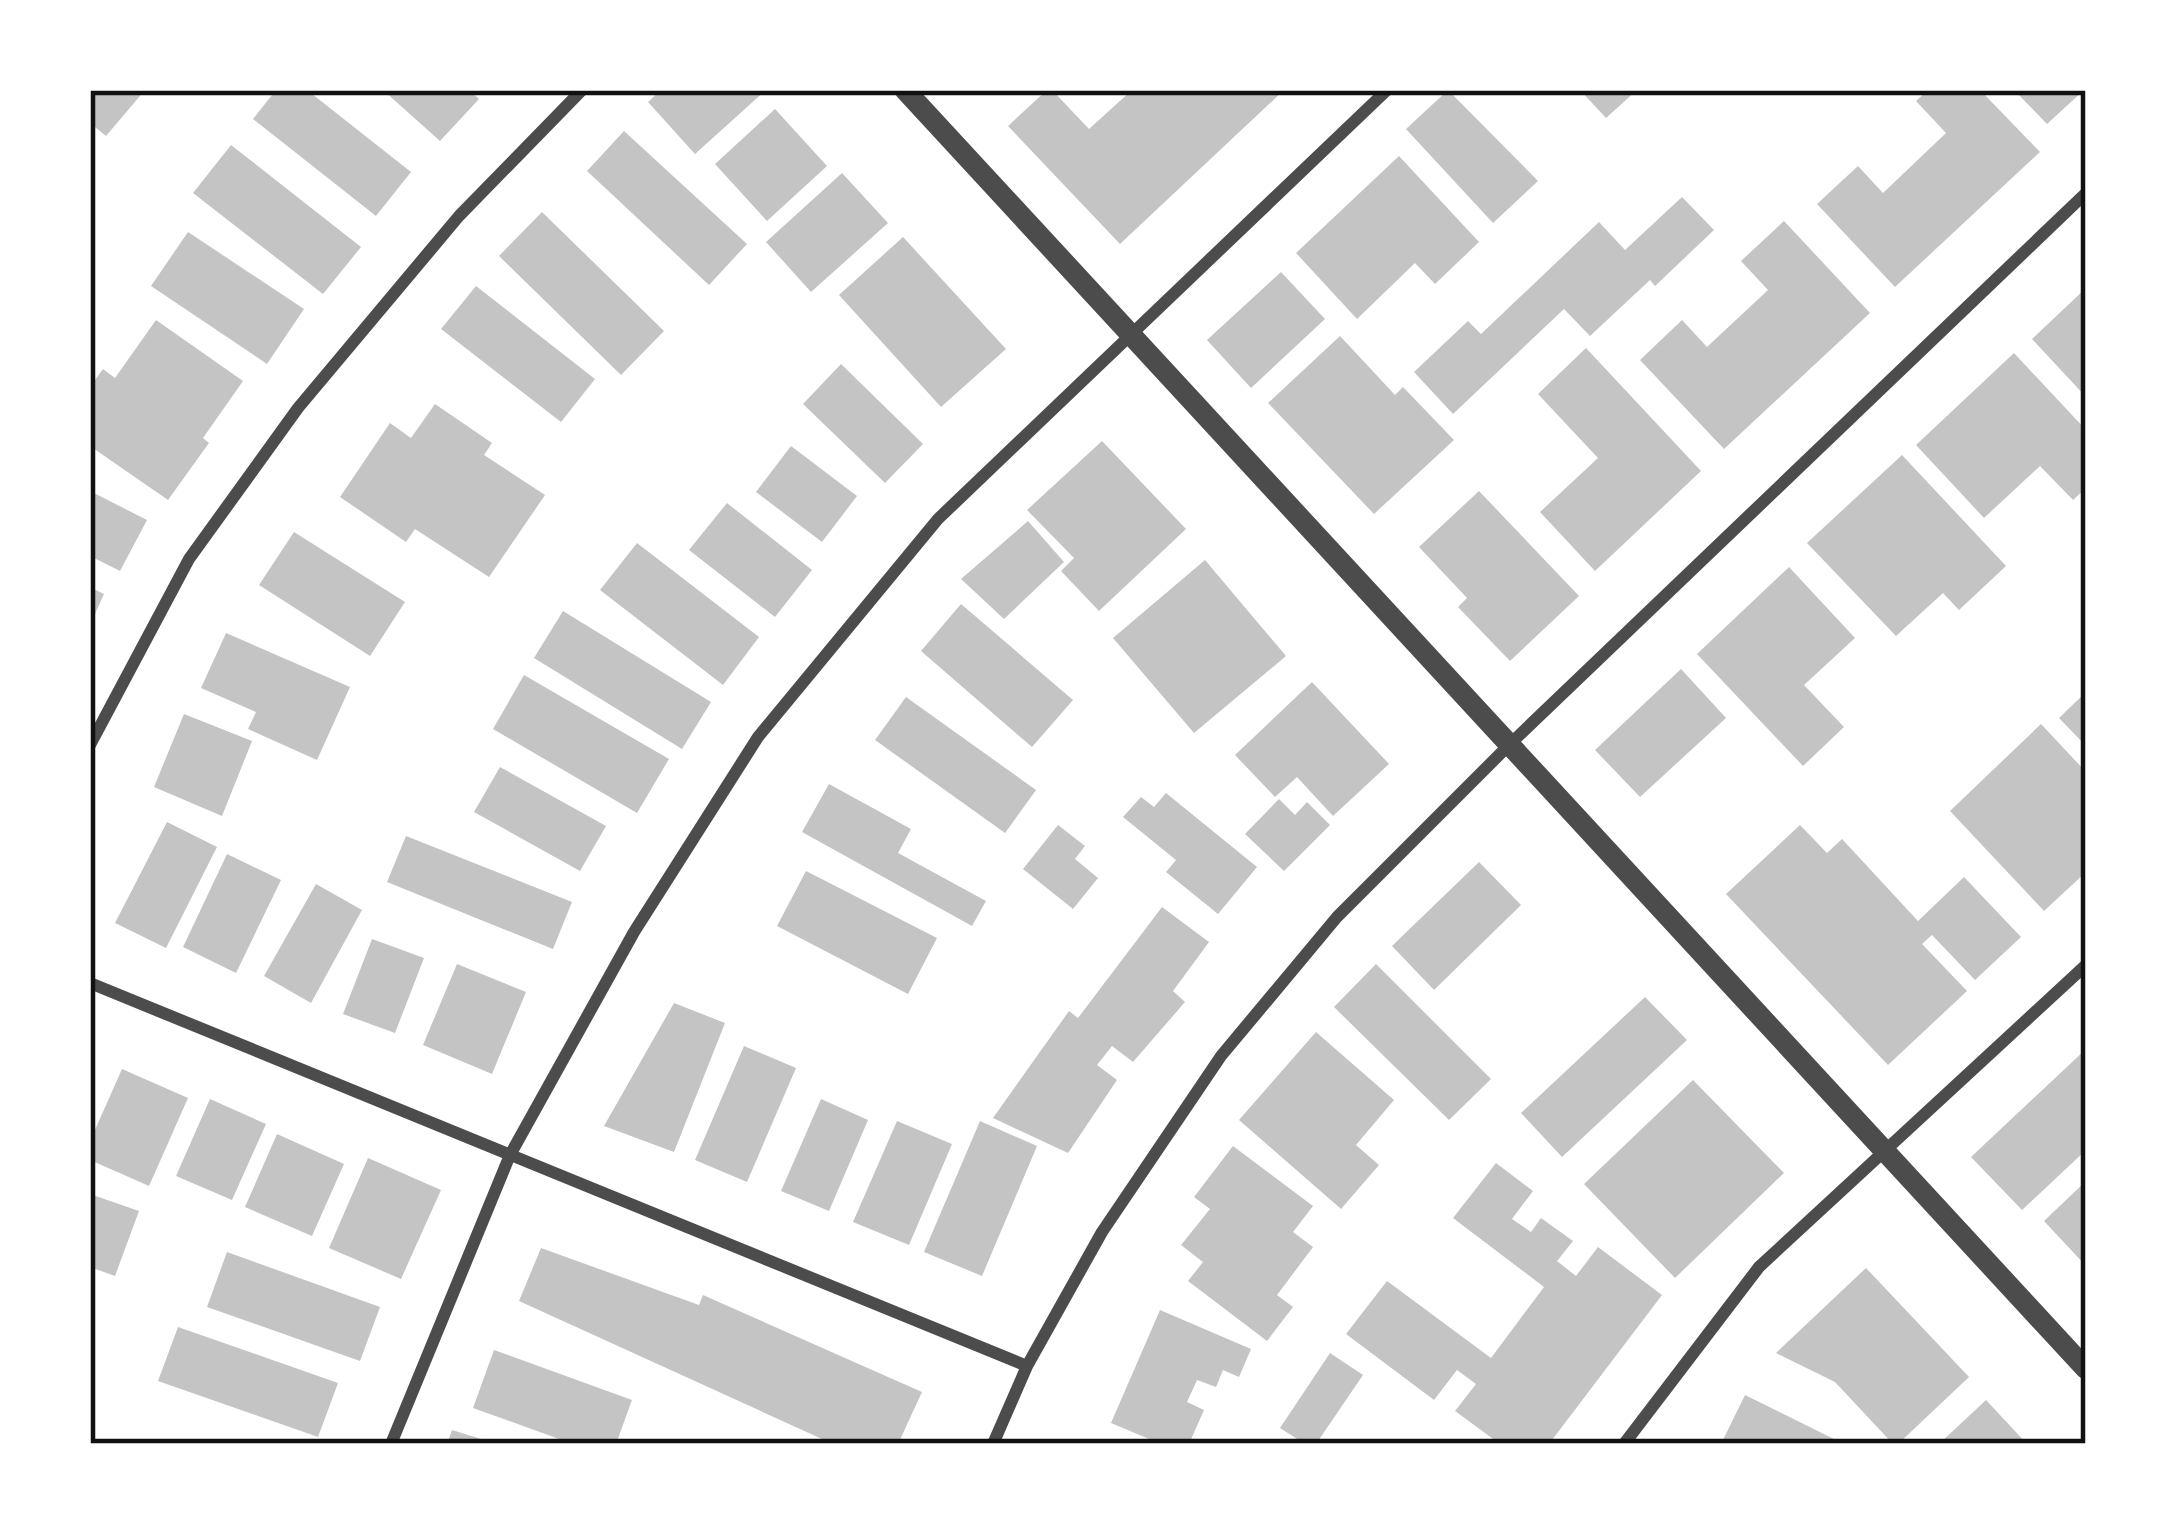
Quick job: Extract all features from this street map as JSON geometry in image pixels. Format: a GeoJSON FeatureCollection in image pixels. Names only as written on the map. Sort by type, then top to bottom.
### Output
{"type":"FeatureCollection","features":[{"type":"Feature","properties":{"kind":"street"},"geometry":{"type":"LineString","coordinates":[[90,745],[189,559],[298,408],[459,216],[582,90]]}},
{"type":"Feature","properties":{"kind":"street"},"geometry":{"type":"LineString","coordinates":[[905,90],[2086,1370]]}},
{"type":"Feature","properties":{"kind":"street"},"geometry":{"type":"LineString","coordinates":[[391,1444],[510,1155],[634,932],[758,737],[938,519],[1387,90]]}},
{"type":"Feature","properties":{"kind":"street"},"geometry":{"type":"LineString","coordinates":[[993,1444],[1027,1366],[1102,1232],[1221,1056],[1337,917],[1509,745],[2086,193]]}},
{"type":"Feature","properties":{"kind":"street"},"geometry":{"type":"LineString","coordinates":[[1624,1444],[1759,1267],[2086,965]]}},
{"type":"Feature","properties":{"kind":"street"},"geometry":{"type":"LineString","coordinates":[[90,983],[1027,1366]]}},
{"type":"Feature","properties":{"kind":"building"},"geometry":{"type":"Polygon","coordinates":[[[90,90],[145,90],[106,136],[90,123],[90,90]]]}},
{"type":"Feature","properties":{"kind":"building"},"geometry":{"type":"Polygon","coordinates":[[[276,90],[307,90],[411,172],[376,216],[253,119],[276,90]]]}},
{"type":"Feature","properties":{"kind":"building"},"geometry":{"type":"Polygon","coordinates":[[[383,90],[469,90],[479,99],[440,141],[383,90]]]}},
{"type":"Feature","properties":{"kind":"building"},"geometry":{"type":"Polygon","coordinates":[[[661,90],[766,90],[695,154],[648,102],[661,90]]]}},
{"type":"Feature","properties":{"kind":"building"},"geometry":{"type":"Polygon","coordinates":[[[1047,90],[1089,129],[1132,90],[1284,90],[1120,244],[1008,126],[1047,90]]]}},
{"type":"Feature","properties":{"kind":"building"},"geometry":{"type":"Polygon","coordinates":[[[1448,90],[1538,181],[1493,223],[1406,129],[1448,90]]]}},
{"type":"Feature","properties":{"kind":"building"},"geometry":{"type":"Polygon","coordinates":[[[1580,90],[1637,90],[1606,118],[1580,90]]]}},
{"type":"Feature","properties":{"kind":"building"},"geometry":{"type":"Polygon","coordinates":[[[1928,90],[1980,90],[2040,152],[1895,287],[1817,204],[1858,166],[1883,193],[1946,133],[1916,101],[1928,90]]]}},
{"type":"Feature","properties":{"kind":"building"},"geometry":{"type":"Polygon","coordinates":[[[2014,90],[2084,90],[2047,124],[2014,90]]]}},
{"type":"Feature","properties":{"kind":"building"},"geometry":{"type":"Polygon","coordinates":[[[775,109],[827,166],[767,221],[715,164],[775,109]]]}},
{"type":"Feature","properties":{"kind":"building"},"geometry":{"type":"Polygon","coordinates":[[[624,131],[747,244],[709,285],[587,171],[624,131]]]}},
{"type":"Feature","properties":{"kind":"building"},"geometry":{"type":"Polygon","coordinates":[[[231,145],[361,247],[323,294],[193,193],[231,145]]]}},
{"type":"Feature","properties":{"kind":"building"},"geometry":{"type":"Polygon","coordinates":[[[1399,156],[1479,242],[1435,284],[1415,263],[1357,319],[1296,253],[1399,156]]]}},
{"type":"Feature","properties":{"kind":"building"},"geometry":{"type":"Polygon","coordinates":[[[842,173],[888,223],[811,292],[766,242],[842,173]]]}},
{"type":"Feature","properties":{"kind":"building"},"geometry":{"type":"Polygon","coordinates":[[[1682,197],[1714,230],[1655,286],[1650,280],[1590,336],[1564,309],[1453,414],[1414,372],[1468,321],[1481,334],[1599,222],[1625,250],[1682,197]]]}},
{"type":"Feature","properties":{"kind":"building"},"geometry":{"type":"Polygon","coordinates":[[[542,212],[664,331],[621,375],[499,256],[542,212]]]}},
{"type":"Feature","properties":{"kind":"building"},"geometry":{"type":"Polygon","coordinates":[[[1784,221],[1870,313],[1724,449],[1640,360],[1682,320],[1707,347],[1768,290],[1741,261],[1784,221]]]}},
{"type":"Feature","properties":{"kind":"building"},"geometry":{"type":"Polygon","coordinates":[[[188,232],[304,309],[267,364],[151,286],[188,232]]]}},
{"type":"Feature","properties":{"kind":"building"},"geometry":{"type":"Polygon","coordinates":[[[903,237],[1006,349],[941,407],[839,295],[903,237]]]}},
{"type":"Feature","properties":{"kind":"building"},"geometry":{"type":"Polygon","coordinates":[[[1281,272],[1325,319],[1251,388],[1207,340],[1281,272]]]}},
{"type":"Feature","properties":{"kind":"building"},"geometry":{"type":"Polygon","coordinates":[[[476,286],[595,379],[561,422],[441,329],[476,286]]]}},
{"type":"Feature","properties":{"kind":"building"},"geometry":{"type":"Polygon","coordinates":[[[2086,288],[2086,397],[2032,339],[2086,288]]]}},
{"type":"Feature","properties":{"kind":"building"},"geometry":{"type":"Polygon","coordinates":[[[156,320],[243,381],[203,438],[209,443],[168,500],[90,446],[90,387],[103,369],[115,378],[156,320]]]}},
{"type":"Feature","properties":{"kind":"building"},"geometry":{"type":"Polygon","coordinates":[[[1340,336],[1395,395],[1403,387],[1454,440],[1374,514],[1268,403],[1340,336]]]}},
{"type":"Feature","properties":{"kind":"building"},"geometry":{"type":"Polygon","coordinates":[[[1586,348],[1701,471],[1595,571],[1540,512],[1598,458],[1538,394],[1586,348]]]}},
{"type":"Feature","properties":{"kind":"building"},"geometry":{"type":"Polygon","coordinates":[[[2014,353],[2086,430],[2086,488],[2073,500],[2040,466],[1984,518],[1916,445],[2014,353]]]}},
{"type":"Feature","properties":{"kind":"building"},"geometry":{"type":"Polygon","coordinates":[[[841,364],[923,444],[885,483],[803,404],[841,364]]]}},
{"type":"Feature","properties":{"kind":"building"},"geometry":{"type":"Polygon","coordinates":[[[435,404],[492,443],[484,455],[545,495],[489,577],[415,529],[406,542],[340,497],[390,423],[411,438],[435,404]]]}},
{"type":"Feature","properties":{"kind":"building"},"geometry":{"type":"Polygon","coordinates":[[[1102,441],[1186,529],[1099,611],[1061,571],[1074,558],[1027,510],[1102,441]]]}},
{"type":"Feature","properties":{"kind":"building"},"geometry":{"type":"Polygon","coordinates":[[[791,446],[857,496],[822,542],[756,492],[791,446]]]}},
{"type":"Feature","properties":{"kind":"building"},"geometry":{"type":"Polygon","coordinates":[[[1902,455],[2006,566],[1959,610],[1943,593],[1896,636],[1807,543],[1902,455]]]}},
{"type":"Feature","properties":{"kind":"building"},"geometry":{"type":"Polygon","coordinates":[[[90,491],[147,520],[120,571],[90,556],[90,491]]]}},
{"type":"Feature","properties":{"kind":"building"},"geometry":{"type":"Polygon","coordinates":[[[1479,491],[1579,596],[1510,661],[1458,607],[1467,598],[1419,547],[1479,491]]]}},
{"type":"Feature","properties":{"kind":"building"},"geometry":{"type":"Polygon","coordinates":[[[727,503],[812,570],[775,617],[689,550],[727,503]]]}},
{"type":"Feature","properties":{"kind":"building"},"geometry":{"type":"Polygon","coordinates":[[[1028,521],[1064,562],[1004,619],[961,579],[1028,521]]]}},
{"type":"Feature","properties":{"kind":"building"},"geometry":{"type":"Polygon","coordinates":[[[294,532],[405,602],[370,656],[259,585],[294,532]]]}},
{"type":"Feature","properties":{"kind":"building"},"geometry":{"type":"Polygon","coordinates":[[[637,543],[759,637],[723,685],[600,590],[637,543]]]}},
{"type":"Feature","properties":{"kind":"building"},"geometry":{"type":"Polygon","coordinates":[[[1205,560],[1286,656],[1194,733],[1113,638],[1205,560]]]}},
{"type":"Feature","properties":{"kind":"building"},"geometry":{"type":"Polygon","coordinates":[[[1789,567],[1855,638],[1804,685],[1844,727],[1803,766],[1697,654],[1789,567]]]}},
{"type":"Feature","properties":{"kind":"building"},"geometry":{"type":"Polygon","coordinates":[[[90,587],[104,594],[90,625],[90,587]]]}},
{"type":"Feature","properties":{"kind":"building"},"geometry":{"type":"Polygon","coordinates":[[[961,604],[1073,700],[1032,747],[921,651],[961,604]]]}},
{"type":"Feature","properties":{"kind":"building"},"geometry":{"type":"Polygon","coordinates":[[[563,611],[711,702],[682,749],[534,658],[563,611]]]}},
{"type":"Feature","properties":{"kind":"building"},"geometry":{"type":"Polygon","coordinates":[[[226,633],[350,687],[317,760],[248,729],[256,712],[201,688],[226,633]]]}},
{"type":"Feature","properties":{"kind":"building"},"geometry":{"type":"Polygon","coordinates":[[[1681,669],[1726,718],[1640,797],[1595,750],[1681,669]]]}},
{"type":"Feature","properties":{"kind":"building"},"geometry":{"type":"Polygon","coordinates":[[[524,675],[669,759],[637,813],[493,729],[524,675]]]}},
{"type":"Feature","properties":{"kind":"building"},"geometry":{"type":"Polygon","coordinates":[[[1312,682],[1389,764],[1333,816],[1297,777],[1275,797],[1235,755],[1312,682]]]}},
{"type":"Feature","properties":{"kind":"building"},"geometry":{"type":"Polygon","coordinates":[[[2086,692],[2086,746],[2059,718],[2086,692]]]}},
{"type":"Feature","properties":{"kind":"building"},"geometry":{"type":"Polygon","coordinates":[[[906,697],[1036,790],[1005,833],[875,740],[906,697]]]}},
{"type":"Feature","properties":{"kind":"building"},"geometry":{"type":"Polygon","coordinates":[[[184,714],[252,741],[222,816],[154,787],[184,714]]]}},
{"type":"Feature","properties":{"kind":"building"},"geometry":{"type":"Polygon","coordinates":[[[2041,724],[2086,772],[2086,872],[2044,911],[1950,811],[2041,724]]]}},
{"type":"Feature","properties":{"kind":"building"},"geometry":{"type":"Polygon","coordinates":[[[500,767],[606,826],[580,871],[474,812],[500,767]]]}},
{"type":"Feature","properties":{"kind":"building"},"geometry":{"type":"Polygon","coordinates":[[[829,784],[911,829],[898,853],[986,901],[972,926],[802,832],[829,784]]]}},
{"type":"Feature","properties":{"kind":"building"},"geometry":{"type":"Polygon","coordinates":[[[1166,793],[1257,867],[1218,914],[1166,872],[1176,860],[1123,817],[1141,797],[1154,807],[1166,793]]]}},
{"type":"Feature","properties":{"kind":"building"},"geometry":{"type":"Polygon","coordinates":[[[1279,799],[1295,815],[1307,802],[1330,825],[1284,871],[1245,834],[1279,799]]]}},
{"type":"Feature","properties":{"kind":"building"},"geometry":{"type":"Polygon","coordinates":[[[167,822],[217,847],[166,948],[115,923],[167,822]]]}},
{"type":"Feature","properties":{"kind":"building"},"geometry":{"type":"Polygon","coordinates":[[[1058,825],[1085,846],[1075,859],[1098,878],[1073,909],[1023,869],[1058,825]]]}},
{"type":"Feature","properties":{"kind":"building"},"geometry":{"type":"Polygon","coordinates":[[[1800,825],[1827,853],[1842,839],[1918,921],[1964,877],[2021,937],[1975,980],[1932,935],[1922,944],[1967,991],[1888,1065],[1726,894],[1800,825]]]}},
{"type":"Feature","properties":{"kind":"building"},"geometry":{"type":"Polygon","coordinates":[[[406,836],[572,902],[553,949],[387,882],[406,836]]]}},
{"type":"Feature","properties":{"kind":"building"},"geometry":{"type":"Polygon","coordinates":[[[227,854],[281,880],[236,973],[183,947],[227,854]]]}},
{"type":"Feature","properties":{"kind":"building"},"geometry":{"type":"Polygon","coordinates":[[[1479,862],[1521,905],[1434,990],[1392,946],[1479,862]]]}},
{"type":"Feature","properties":{"kind":"building"},"geometry":{"type":"Polygon","coordinates":[[[806,871],[937,938],[908,994],[777,926],[806,871]]]}},
{"type":"Feature","properties":{"kind":"building"},"geometry":{"type":"Polygon","coordinates":[[[316,884],[362,910],[311,1003],[264,976],[316,884]]]}},
{"type":"Feature","properties":{"kind":"building"},"geometry":{"type":"Polygon","coordinates":[[[1162,907],[1209,942],[1173,991],[1185,1002],[1133,1062],[1112,1046],[1097,1065],[1117,1080],[1068,1153],[993,1118],[1069,1011],[1078,1018],[1162,907]]]}},
{"type":"Feature","properties":{"kind":"building"},"geometry":{"type":"Polygon","coordinates":[[[372,939],[424,958],[395,1033],[343,1014],[372,939]]]}},
{"type":"Feature","properties":{"kind":"building"},"geometry":{"type":"Polygon","coordinates":[[[457,964],[526,992],[492,1074],[423,1045],[457,964]]]}},
{"type":"Feature","properties":{"kind":"building"},"geometry":{"type":"Polygon","coordinates":[[[1376,964],[1491,1079],[1449,1120],[1334,1007],[1376,964]]]}},
{"type":"Feature","properties":{"kind":"building"},"geometry":{"type":"Polygon","coordinates":[[[1645,997],[1687,1040],[1562,1157],[1521,1113],[1645,997]]]}},
{"type":"Feature","properties":{"kind":"building"},"geometry":{"type":"Polygon","coordinates":[[[674,1003],[725,1023],[674,1152],[604,1126],[674,1003]]]}},
{"type":"Feature","properties":{"kind":"building"},"geometry":{"type":"Polygon","coordinates":[[[1316,1032],[1394,1100],[1356,1145],[1379,1165],[1341,1209],[1239,1120],[1316,1032]]]}},
{"type":"Feature","properties":{"kind":"building"},"geometry":{"type":"Polygon","coordinates":[[[744,1046],[796,1068],[747,1182],[695,1160],[744,1046]]]}},
{"type":"Feature","properties":{"kind":"building"},"geometry":{"type":"Polygon","coordinates":[[[2086,1049],[2086,1150],[2022,1210],[1971,1157],[2086,1049]]]}},
{"type":"Feature","properties":{"kind":"building"},"geometry":{"type":"Polygon","coordinates":[[[122,1069],[188,1098],[149,1186],[90,1160],[90,1141],[122,1069]]]}},
{"type":"Feature","properties":{"kind":"building"},"geometry":{"type":"Polygon","coordinates":[[[1693,1080],[1784,1173],[1675,1278],[1584,1184],[1693,1080]]]}},
{"type":"Feature","properties":{"kind":"building"},"geometry":{"type":"Polygon","coordinates":[[[210,1099],[266,1124],[232,1200],[176,1176],[210,1099]]]}},
{"type":"Feature","properties":{"kind":"building"},"geometry":{"type":"Polygon","coordinates":[[[821,1099],[868,1120],[829,1211],[781,1191],[821,1099]]]}},
{"type":"Feature","properties":{"kind":"building"},"geometry":{"type":"Polygon","coordinates":[[[897,1121],[952,1144],[909,1245],[853,1222],[897,1121]]]}},
{"type":"Feature","properties":{"kind":"building"},"geometry":{"type":"Polygon","coordinates":[[[980,1121],[1037,1146],[982,1276],[924,1252],[980,1121]]]}},
{"type":"Feature","properties":{"kind":"building"},"geometry":{"type":"Polygon","coordinates":[[[277,1134],[344,1164],[312,1236],[245,1207],[277,1134]]]}},
{"type":"Feature","properties":{"kind":"building"},"geometry":{"type":"Polygon","coordinates":[[[1233,1146],[1313,1206],[1293,1232],[1313,1247],[1277,1295],[1293,1307],[1267,1341],[1188,1281],[1203,1262],[1181,1245],[1210,1209],[1194,1197],[1233,1146]]]}},
{"type":"Feature","properties":{"kind":"building"},"geometry":{"type":"Polygon","coordinates":[[[368,1158],[441,1190],[401,1279],[329,1248],[368,1158]]]}},
{"type":"Feature","properties":{"kind":"building"},"geometry":{"type":"Polygon","coordinates":[[[1496,1163],[1533,1191],[1512,1219],[1531,1232],[1541,1218],[1573,1241],[1557,1261],[1576,1276],[1598,1247],[1662,1295],[1549,1444],[1500,1444],[1455,1411],[1476,1384],[1457,1370],[1434,1400],[1346,1334],[1387,1281],[1491,1358],[1544,1287],[1453,1218],[1496,1163]]]}},
{"type":"Feature","properties":{"kind":"building"},"geometry":{"type":"Polygon","coordinates":[[[2086,1181],[2086,1266],[2044,1221],[2086,1181]]]}},
{"type":"Feature","properties":{"kind":"building"},"geometry":{"type":"Polygon","coordinates":[[[90,1194],[139,1211],[115,1276],[90,1267],[90,1194]]]}},
{"type":"Feature","properties":{"kind":"building"},"geometry":{"type":"Polygon","coordinates":[[[541,1248],[699,1305],[703,1295],[922,1392],[898,1444],[833,1444],[519,1301],[541,1248]]]}},
{"type":"Feature","properties":{"kind":"building"},"geometry":{"type":"Polygon","coordinates":[[[227,1252],[380,1307],[360,1361],[207,1307],[227,1252]]]}},
{"type":"Feature","properties":{"kind":"building"},"geometry":{"type":"Polygon","coordinates":[[[1866,1268],[1969,1377],[1898,1444],[1835,1382],[1776,1353],[1866,1268]]]}},
{"type":"Feature","properties":{"kind":"building"},"geometry":{"type":"Polygon","coordinates":[[[1160,1310],[1251,1349],[1239,1377],[1223,1370],[1216,1387],[1197,1380],[1187,1402],[1204,1410],[1189,1444],[1161,1444],[1111,1423],[1160,1310]]]}},
{"type":"Feature","properties":{"kind":"building"},"geometry":{"type":"Polygon","coordinates":[[[178,1327],[338,1383],[318,1437],[158,1381],[178,1327]]]}},
{"type":"Feature","properties":{"kind":"building"},"geometry":{"type":"Polygon","coordinates":[[[494,1350],[632,1400],[616,1444],[573,1444],[473,1408],[494,1350]]]}},
{"type":"Feature","properties":{"kind":"building"},"geometry":{"type":"Polygon","coordinates":[[[1330,1353],[1363,1375],[1316,1444],[1305,1444],[1280,1428],[1330,1353]]]}},
{"type":"Feature","properties":{"kind":"building"},"geometry":{"type":"Polygon","coordinates":[[[1745,1395],[1844,1444],[1721,1444],[1745,1395]]]}},
{"type":"Feature","properties":{"kind":"building"},"geometry":{"type":"Polygon","coordinates":[[[1986,1400],[2027,1444],[1939,1444],[1986,1400]]]}},
{"type":"Feature","properties":{"kind":"building"},"geometry":{"type":"Polygon","coordinates":[[[452,1430],[494,1443],[447,1444],[452,1430]]]}}]}
